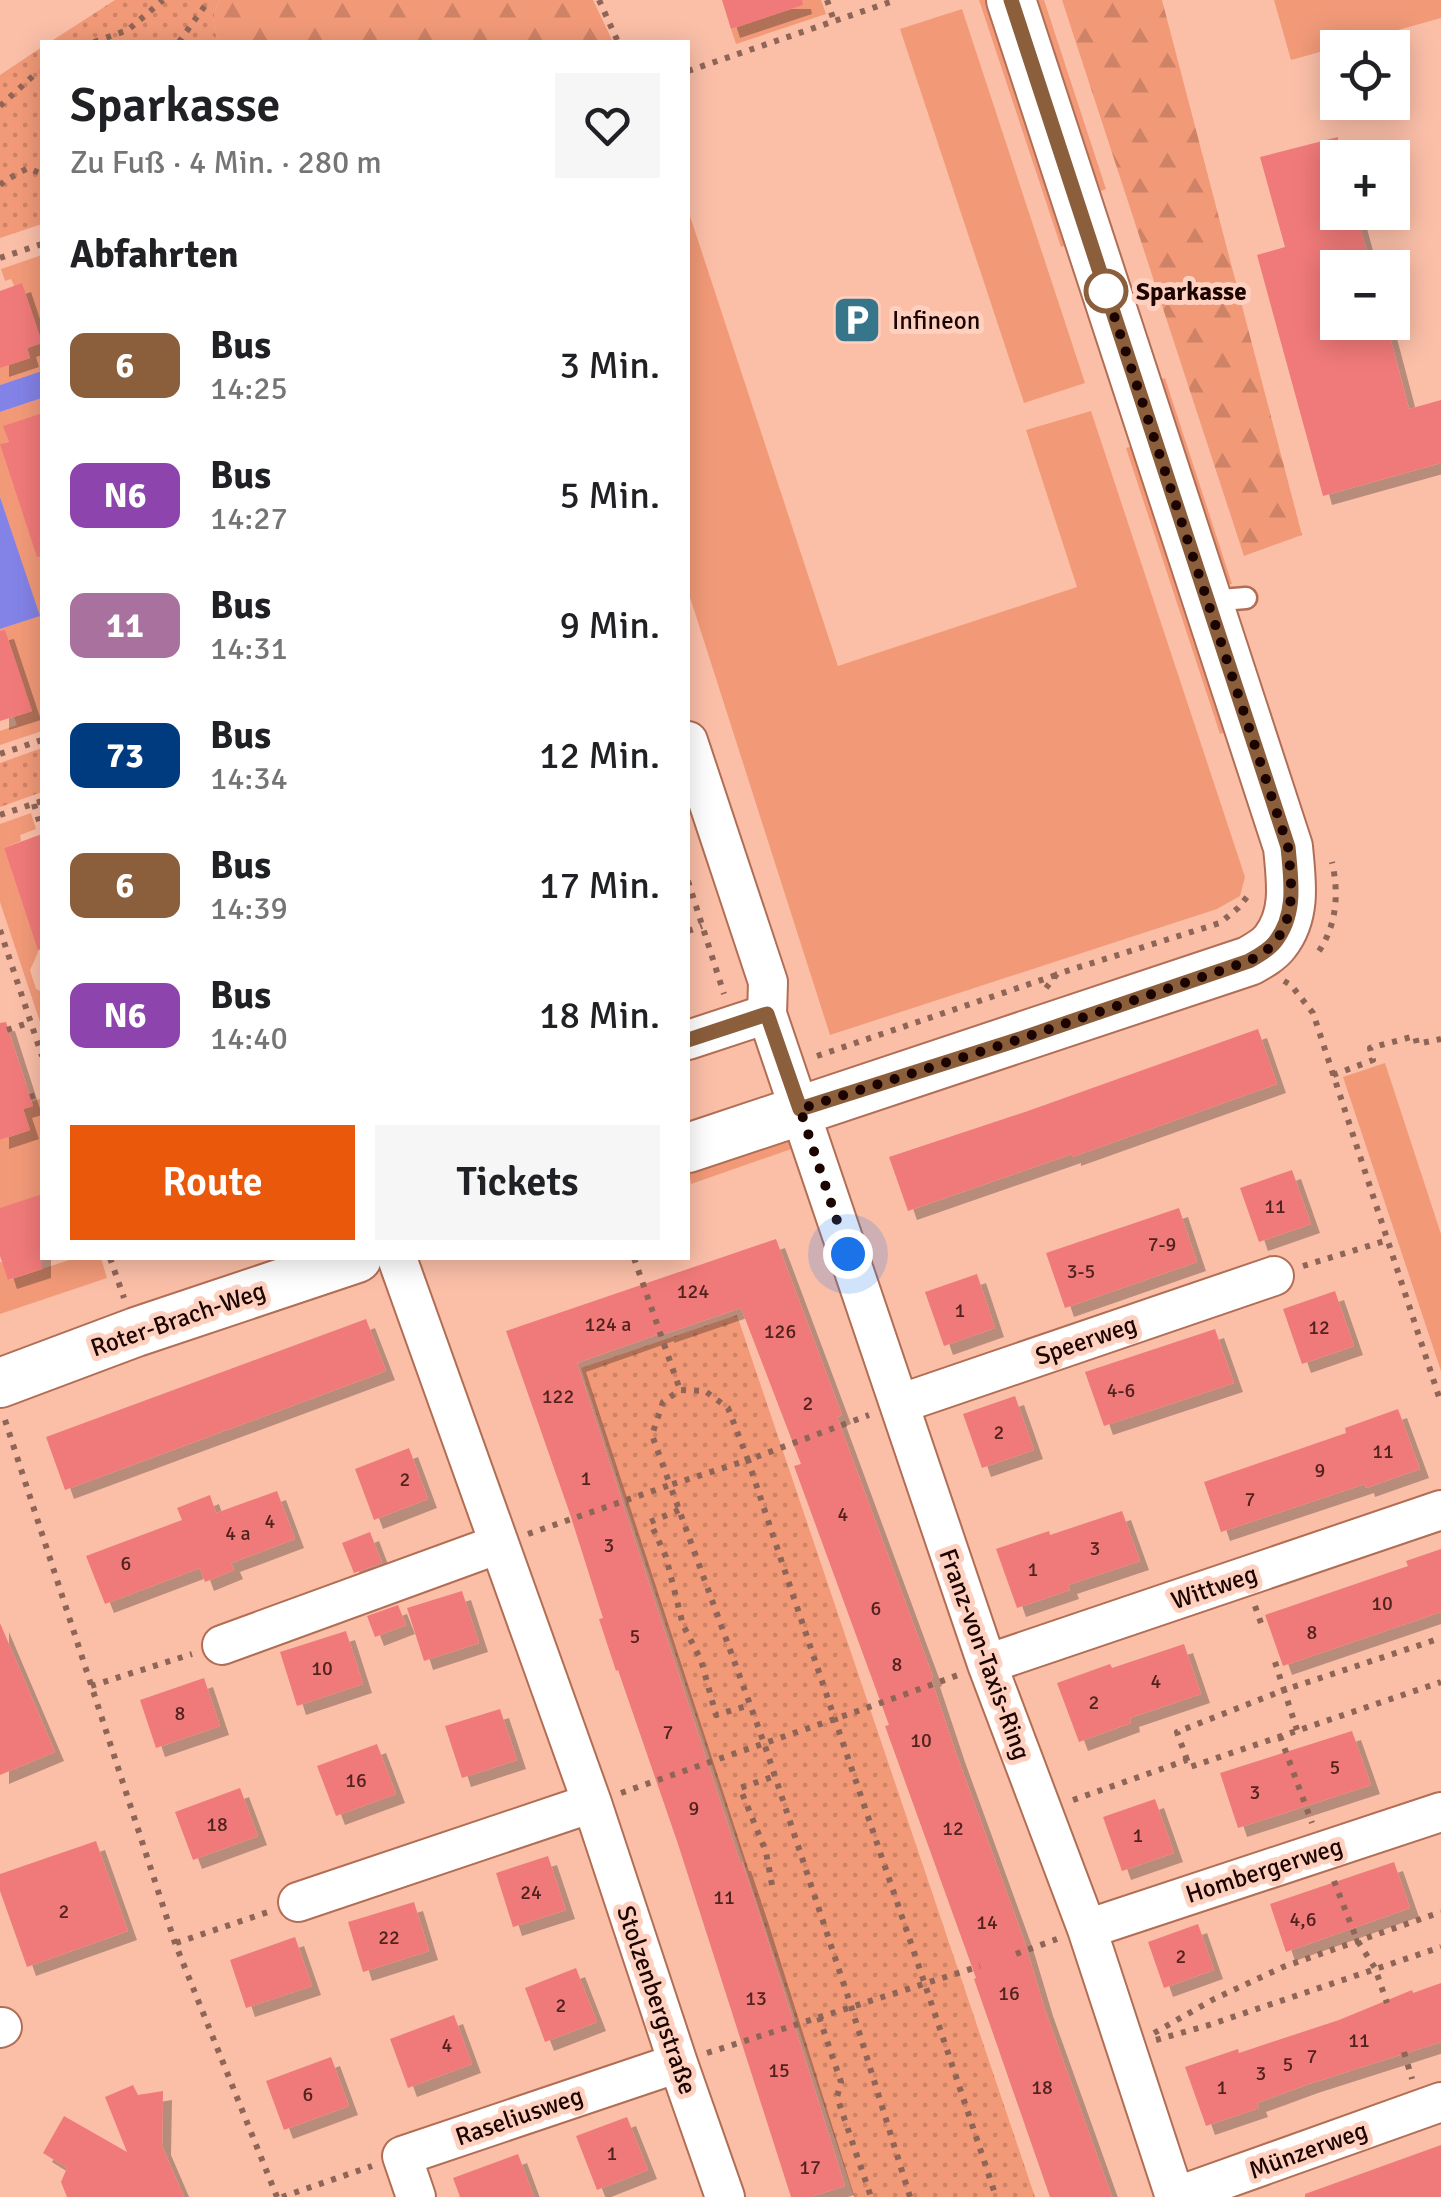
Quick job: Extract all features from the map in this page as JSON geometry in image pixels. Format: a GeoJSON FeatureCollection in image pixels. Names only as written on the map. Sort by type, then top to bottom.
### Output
{"type":"FeatureCollection","features":[{"type":"Feature","properties":{"kind":"street"},"geometry":{"type":"LineString","coordinates":[[690,1147],[792,1088],[1014,1041],[1249,961],[1274,945],[1288,920],[1292,893],[1288,847],[1227,600],[1011,0]]}},
{"type":"Feature","properties":{"kind":"street"},"geometry":{"type":"LineString","coordinates":[[690,747],[768,982],[751,1019],[690,1039]]}},
{"type":"Feature","properties":{"kind":"street"},"geometry":{"type":"LineString","coordinates":[[751,1019],[792,1088]]}},
{"type":"Feature","properties":{"kind":"street","name":"Franz-von-Taxis-Ring"},"geometry":{"type":"LineString","coordinates":[[792,1088],[987,1664],[1088,1929],[1175,2197]]}},
{"type":"Feature","properties":{"kind":"street","name":"Roter-Brach-Weg"},"geometry":{"type":"LineString","coordinates":[[2,1398],[136,1332],[350,1260]]}},
{"type":"Feature","properties":{"kind":"street","name":"Stolzenbergstraße"},"geometry":{"type":"LineString","coordinates":[[398,1260],[592,1803],[725,2197]]}},
{"type":"Feature","properties":{"kind":"street","name":"Speerweg"},"geometry":{"type":"LineString","coordinates":[[898,1404],[1274,1276]]}},
{"type":"Feature","properties":{"kind":"street","name":"Wittweg"},"geometry":{"type":"LineString","coordinates":[[987,1664],[1441,1510]]}},
{"type":"Feature","properties":{"kind":"street"},"geometry":{"type":"LineString","coordinates":[[222,1645],[498,1544]]}},
{"type":"Feature","properties":{"kind":"street"},"geometry":{"type":"LineString","coordinates":[[298,1902],[592,1803]]}},
{"type":"Feature","properties":{"kind":"street","name":"Hombergerweg"},"geometry":{"type":"LineString","coordinates":[[1088,1929],[1441,1812]]}},
{"type":"Feature","properties":{"kind":"street","name":"Raseliusweg"},"geometry":{"type":"LineString","coordinates":[[402,2156],[678,2063]]}},
{"type":"Feature","properties":{"kind":"street","name":"Münzerweg"},"geometry":{"type":"LineString","coordinates":[[1175,2197],[1441,2102]]}},
{"type":"Feature","properties":{"kind":"street"},"geometry":{"type":"LineString","coordinates":[[402,2156],[416,2197]]}},
{"type":"Feature","properties":{"kind":"path"},"geometry":{"type":"LineString","coordinates":[[100,40],[128,30],[163,0]]}},
{"type":"Feature","properties":{"kind":"path"},"geometry":{"type":"LineString","coordinates":[[180,40],[209,0]]}},
{"type":"Feature","properties":{"kind":"path"},"geometry":{"type":"LineString","coordinates":[[599,0],[617,40]]}},
{"type":"Feature","properties":{"kind":"path"},"geometry":{"type":"LineString","coordinates":[[827,0],[834,21]]}},
{"type":"Feature","properties":{"kind":"path"},"geometry":{"type":"LineString","coordinates":[[690,70],[896,0]]}},
{"type":"Feature","properties":{"kind":"path"},"geometry":{"type":"LineString","coordinates":[[0,106],[33,76],[40,74]]}},
{"type":"Feature","properties":{"kind":"path"},"geometry":{"type":"LineString","coordinates":[[0,185],[28,168],[40,173]]}},
{"type":"Feature","properties":{"kind":"path"},"geometry":{"type":"LineString","coordinates":[[0,258],[40,245]]}},
{"type":"Feature","properties":{"kind":"path"},"geometry":{"type":"LineString","coordinates":[[0,754],[40,741]]}},
{"type":"Feature","properties":{"kind":"path"},"geometry":{"type":"LineString","coordinates":[[0,816],[38,803]]}},
{"type":"Feature","properties":{"kind":"path"},"geometry":{"type":"LineString","coordinates":[[690,887],[702,926],[751,1019]]}},
{"type":"Feature","properties":{"kind":"path"},"geometry":{"type":"LineString","coordinates":[[690,931],[702,926]]}},
{"type":"Feature","properties":{"kind":"path"},"geometry":{"type":"LineString","coordinates":[[0,930],[4,954],[40,1050]]}},
{"type":"Feature","properties":{"kind":"path"},"geometry":{"type":"LineString","coordinates":[[792,1088],[1057,974]]}},
{"type":"Feature","properties":{"kind":"path"},"geometry":{"type":"LineString","coordinates":[[1291,985],[1313,1013],[1441,1403]]}},
{"type":"Feature","properties":{"kind":"path"},"geometry":{"type":"LineString","coordinates":[[7,1030],[31,1022]]}},
{"type":"Feature","properties":{"kind":"path"},"geometry":{"type":"LineString","coordinates":[[1333,1075],[1373,1060],[1370,1048],[1415,1036],[1416,1044],[1441,1040]]}},
{"type":"Feature","properties":{"kind":"path"},"geometry":{"type":"LineString","coordinates":[[30,1097],[40,1094]]}},
{"type":"Feature","properties":{"kind":"path"},"geometry":{"type":"LineString","coordinates":[[1274,1276],[1388,1240]]}},
{"type":"Feature","properties":{"kind":"path"},"geometry":{"type":"LineString","coordinates":[[635,1260],[680,1390]]}},
{"type":"Feature","properties":{"kind":"path"},"geometry":{"type":"LineString","coordinates":[[910,2197],[764,1742],[652,1435],[663,1402],[680,1390],[705,1391],[728,1408],[996,2197]]}},
{"type":"Feature","properties":{"kind":"path"},"geometry":{"type":"LineString","coordinates":[[2,1398],[176,1943],[280,2197],[402,2156]]}},
{"type":"Feature","properties":{"kind":"path"},"geometry":{"type":"LineString","coordinates":[[498,1544],[748,1460],[898,1404]]}},
{"type":"Feature","properties":{"kind":"path"},"geometry":{"type":"LineString","coordinates":[[679,1510],[650,1522],[666,1557],[684,1624],[701,1660],[716,1715],[750,1705]]}},
{"type":"Feature","properties":{"kind":"path"},"geometry":{"type":"LineString","coordinates":[[1441,1638],[1284,1690],[1177,1732],[1190,1768],[1441,1682]]}},
{"type":"Feature","properties":{"kind":"path"},"geometry":{"type":"LineString","coordinates":[[92,1686],[222,1645]]}},
{"type":"Feature","properties":{"kind":"path"},"geometry":{"type":"LineString","coordinates":[[1275,1662],[1297,1730]]}},
{"type":"Feature","properties":{"kind":"path"},"geometry":{"type":"LineString","coordinates":[[592,1803],[987,1664]]}},
{"type":"Feature","properties":{"kind":"path"},"geometry":{"type":"LineString","coordinates":[[1042,1811],[1187,1760]]}},
{"type":"Feature","properties":{"kind":"path"},"geometry":{"type":"LineString","coordinates":[[772,1885],[766,1852],[740,1788],[775,1776]]}},
{"type":"Feature","properties":{"kind":"path"},"geometry":{"type":"LineString","coordinates":[[176,1943],[298,1902]]}},
{"type":"Feature","properties":{"kind":"path"},"geometry":{"type":"LineString","coordinates":[[1126,2048],[1266,1975],[1441,1912]]}},
{"type":"Feature","properties":{"kind":"path"},"geometry":{"type":"LineString","coordinates":[[1358,1940],[1375,1968],[1387,2003]]}},
{"type":"Feature","properties":{"kind":"path"},"geometry":{"type":"LineString","coordinates":[[1126,2048],[1208,2026],[1441,1947]]}},
{"type":"Feature","properties":{"kind":"path"},"geometry":{"type":"LineString","coordinates":[[678,2063],[980,1966]]}},
{"type":"Feature","properties":{"kind":"path"},"geometry":{"type":"LineString","coordinates":[[819,2017],[841,2082],[837,2096],[871,2197]]}},
{"type":"Feature","properties":{"kind":"green space"},"geometry":{"type":"Polygon","coordinates":[[[115,0],[220,0],[214,21],[217,40],[53,40],[115,0]]]}},
{"type":"Feature","properties":{"kind":"green space"},"geometry":{"type":"Polygon","coordinates":[[[220,0],[593,0],[612,40],[217,40],[215,10],[220,0]]]}},
{"type":"Feature","properties":{"kind":"green space"},"geometry":{"type":"Polygon","coordinates":[[[787,0],[821,0],[826,14],[736,44],[731,29],[790,9],[787,0]]]}},
{"type":"Feature","properties":{"kind":"green space"},"geometry":{"type":"Polygon","coordinates":[[[979,0],[993,0],[1074,242],[1061,247],[979,0]]]}},
{"type":"Feature","properties":{"kind":"green space"},"geometry":{"type":"Polygon","coordinates":[[[1029,0],[1044,0],[1106,189],[1093,194],[1029,0]]]}},
{"type":"Feature","properties":{"kind":"green space"},"geometry":{"type":"Polygon","coordinates":[[[1062,0],[1162,0],[1302,535],[1244,556],[1062,0]]]}},
{"type":"Feature","properties":{"kind":"green space"},"geometry":{"type":"Polygon","coordinates":[[[1274,0],[1441,0],[1441,18],[1398,30],[1320,30],[1320,52],[1291,60],[1274,0]]]}},
{"type":"Feature","properties":{"kind":"green space"},"geometry":{"type":"Polygon","coordinates":[[[962,9],[1085,383],[1024,403],[900,29],[962,9]]]}},
{"type":"Feature","properties":{"kind":"green space"},"geometry":{"type":"Polygon","coordinates":[[[40,48],[40,225],[0,238],[0,75],[40,48]]]}},
{"type":"Feature","properties":{"kind":"green space"},"geometry":{"type":"Polygon","coordinates":[[[690,216],[838,666],[1077,587],[1026,430],[1091,411],[1245,877],[1240,896],[1217,909],[830,1035],[690,597],[690,216]]]}},
{"type":"Feature","properties":{"kind":"green space"},"geometry":{"type":"Polygon","coordinates":[[[40,256],[40,341],[11,279],[5,281],[1,269],[40,256]]]}},
{"type":"Feature","properties":{"kind":"green space"},"geometry":{"type":"Polygon","coordinates":[[[40,343],[40,372],[0,385],[0,366],[30,358],[27,348],[40,343]]]}},
{"type":"Feature","properties":{"kind":"green space"},"geometry":{"type":"Polygon","coordinates":[[[1165,378],[1232,584],[1219,585],[1153,382],[1165,378]]]}},
{"type":"Feature","properties":{"kind":"green space"},"geometry":{"type":"Polygon","coordinates":[[[40,399],[40,414],[4,426],[9,442],[1,444],[40,540],[40,732],[0,745],[0,731],[17,725],[14,717],[32,711],[0,654],[0,629],[39,616],[0,497],[0,412],[40,399]]]}},
{"type":"Feature","properties":{"kind":"green space"},"geometry":{"type":"Polygon","coordinates":[[[1138,445],[1231,730],[1220,734],[1126,448],[1138,445]]]}},
{"type":"Feature","properties":{"kind":"green space"},"geometry":{"type":"Polygon","coordinates":[[[40,749],[40,793],[0,807],[0,763],[40,749]]]}},
{"type":"Feature","properties":{"kind":"green space"},"geometry":{"type":"Polygon","coordinates":[[[31,813],[36,829],[20,835],[21,841],[4,848],[25,910],[40,906],[40,945],[30,970],[40,991],[40,1022],[0,902],[0,824],[31,813]]]}},
{"type":"Feature","properties":{"kind":"green space"},"geometry":{"type":"Polygon","coordinates":[[[1385,1063],[1441,1234],[1441,1371],[1343,1077],[1385,1063]]]}},
{"type":"Feature","properties":{"kind":"green space"},"geometry":{"type":"Polygon","coordinates":[[[40,1099],[40,1195],[0,1209],[0,1140],[30,1130],[23,1109],[32,1106],[31,1102],[40,1099]]]}},
{"type":"Feature","properties":{"kind":"green space"},"geometry":{"type":"Polygon","coordinates":[[[786,1137],[792,1140],[794,1148],[691,1184],[690,1166],[786,1137]]]}},
{"type":"Feature","properties":{"kind":"green space"},"geometry":{"type":"Polygon","coordinates":[[[69,1260],[102,1260],[107,1278],[0,1314],[0,1262],[9,1280],[69,1260]]]}},
{"type":"Feature","properties":{"kind":"green space"},"geometry":{"type":"Polygon","coordinates":[[[737,1315],[1035,2197],[854,2197],[581,1368],[737,1315]]]}},
{"type":"Feature","properties":{"kind":"shaded area"},"geometry":{"type":"Polygon","coordinates":[[[40,372],[40,399],[0,412],[0,385],[40,372]]]}},
{"type":"Feature","properties":{"kind":"shaded area"},"geometry":{"type":"Polygon","coordinates":[[[0,497],[40,616],[0,629],[0,497]]]}},
{"type":"Feature","properties":{"kind":"building"},"geometry":{"type":"Polygon","coordinates":[[[722,0],[802,0],[803,5],[731,29],[722,0]]]}},
{"type":"Feature","properties":{"kind":"building"},"geometry":{"type":"Polygon","coordinates":[[[1320,142],[1320,230],[1361,230],[1366,250],[1320,250],[1320,340],[1391,340],[1409,409],[1441,400],[1441,463],[1323,496],[1257,255],[1285,247],[1260,157],[1320,142]]]}},
{"type":"Feature","properties":{"kind":"building"},"geometry":{"type":"Polygon","coordinates":[[[22,283],[40,344],[27,348],[30,358],[0,368],[0,291],[22,283]]]}},
{"type":"Feature","properties":{"kind":"building"},"geometry":{"type":"Polygon","coordinates":[[[40,414],[40,556],[37,557],[0,444],[9,442],[3,426],[40,414]]]}},
{"type":"Feature","properties":{"kind":"building"},"geometry":{"type":"Polygon","coordinates":[[[5,630],[32,711],[0,721],[0,631],[5,630]]]}},
{"type":"Feature","properties":{"kind":"building"},"geometry":{"type":"Polygon","coordinates":[[[40,835],[40,950],[38,950],[4,848],[40,835]]]}},
{"type":"Feature","properties":{"kind":"building"},"geometry":{"type":"Polygon","coordinates":[[[6,1022],[33,1106],[23,1109],[30,1130],[0,1140],[0,1023],[6,1022]]]}},
{"type":"Feature","properties":{"kind":"building"},"geometry":{"type":"Polygon","coordinates":[[[1258,1029],[1277,1084],[908,1211],[889,1157],[1258,1029]]]}},
{"type":"Feature","properties":{"kind":"building"},"geometry":{"type":"Polygon","coordinates":[[[1292,1170],[1311,1224],[1259,1242],[1240,1188],[1292,1170]]]}},
{"type":"Feature","properties":{"kind":"building"},"geometry":{"type":"Polygon","coordinates":[[[40,1195],[42,1269],[8,1280],[0,1256],[0,1208],[40,1195]]]}},
{"type":"Feature","properties":{"kind":"building"},"geometry":{"type":"Polygon","coordinates":[[[1179,1208],[1197,1262],[1065,1308],[1046,1253],[1179,1208]]]}},
{"type":"Feature","properties":{"kind":"building"},"geometry":{"type":"Polygon","coordinates":[[[776,1239],[842,1415],[837,1417],[933,1677],[1112,2197],[1050,2197],[885,1726],[889,1725],[794,1466],[801,1464],[741,1308],[577,1363],[845,2186],[810,2197],[791,2197],[678,1844],[599,1619],[603,1618],[570,1514],[506,1331],[776,1239]]]}},
{"type":"Feature","properties":{"kind":"building"},"geometry":{"type":"Polygon","coordinates":[[[977,1274],[995,1328],[944,1346],[925,1292],[977,1274]]]}},
{"type":"Feature","properties":{"kind":"building"},"geometry":{"type":"Polygon","coordinates":[[[1335,1291],[1354,1346],[1302,1364],[1283,1309],[1335,1291]]]}},
{"type":"Feature","properties":{"kind":"building"},"geometry":{"type":"Polygon","coordinates":[[[366,1319],[386,1371],[65,1490],[46,1437],[366,1319]]]}},
{"type":"Feature","properties":{"kind":"building"},"geometry":{"type":"Polygon","coordinates":[[[1215,1329],[1234,1383],[1104,1426],[1085,1372],[1215,1329]]]}},
{"type":"Feature","properties":{"kind":"building"},"geometry":{"type":"Polygon","coordinates":[[[1015,1396],[1034,1450],[982,1468],[963,1414],[1015,1396]]]}},
{"type":"Feature","properties":{"kind":"building"},"geometry":{"type":"Polygon","coordinates":[[[1398,1409],[1420,1469],[1221,1532],[1204,1482],[1346,1433],[1345,1428],[1398,1409]]]}},
{"type":"Feature","properties":{"kind":"building"},"geometry":{"type":"Polygon","coordinates":[[[409,1448],[428,1499],[374,1520],[355,1469],[409,1448]]]}},
{"type":"Feature","properties":{"kind":"building"},"geometry":{"type":"Polygon","coordinates":[[[277,1491],[295,1539],[231,1563],[234,1570],[205,1582],[200,1568],[105,1604],[86,1556],[182,1520],[177,1508],[210,1495],[216,1513],[277,1491]]]}},
{"type":"Feature","properties":{"kind":"building"},"geometry":{"type":"Polygon","coordinates":[[[1122,1511],[1140,1561],[1068,1585],[1070,1590],[1017,1608],[996,1549],[1122,1511]]]}},
{"type":"Feature","properties":{"kind":"building"},"geometry":{"type":"Polygon","coordinates":[[[370,1532],[382,1563],[354,1573],[342,1543],[370,1532]]]}},
{"type":"Feature","properties":{"kind":"building"},"geometry":{"type":"Polygon","coordinates":[[[1441,1549],[1441,1612],[1283,1666],[1265,1615],[1408,1566],[1406,1561],[1441,1549]]]}},
{"type":"Feature","properties":{"kind":"building"},"geometry":{"type":"Polygon","coordinates":[[[462,1591],[479,1643],[424,1661],[407,1608],[462,1591]]]}},
{"type":"Feature","properties":{"kind":"building"},"geometry":{"type":"Polygon","coordinates":[[[398,1605],[406,1625],[375,1637],[367,1616],[398,1605]]]}},
{"type":"Feature","properties":{"kind":"building"},"geometry":{"type":"Polygon","coordinates":[[[0,1623],[55,1752],[0,1775],[0,1623]]]}},
{"type":"Feature","properties":{"kind":"building"},"geometry":{"type":"Polygon","coordinates":[[[346,1631],[363,1684],[297,1706],[280,1652],[346,1631]]]}},
{"type":"Feature","properties":{"kind":"building"},"geometry":{"type":"Polygon","coordinates":[[[1184,1644],[1201,1694],[1130,1718],[1131,1723],[1079,1742],[1057,1683],[1184,1644]]]}},
{"type":"Feature","properties":{"kind":"building"},"geometry":{"type":"Polygon","coordinates":[[[204,1678],[220,1726],[156,1748],[140,1700],[204,1678]]]}},
{"type":"Feature","properties":{"kind":"building"},"geometry":{"type":"Polygon","coordinates":[[[500,1709],[517,1760],[462,1778],[445,1726],[500,1709]]]}},
{"type":"Feature","properties":{"kind":"building"},"geometry":{"type":"Polygon","coordinates":[[[1352,1731],[1371,1785],[1238,1828],[1220,1773],[1352,1731]]]}},
{"type":"Feature","properties":{"kind":"building"},"geometry":{"type":"Polygon","coordinates":[[[377,1744],[396,1794],[336,1816],[317,1766],[377,1744]]]}},
{"type":"Feature","properties":{"kind":"building"},"geometry":{"type":"Polygon","coordinates":[[[240,1788],[258,1836],[193,1860],[175,1812],[240,1788]]]}},
{"type":"Feature","properties":{"kind":"building"},"geometry":{"type":"Polygon","coordinates":[[[1155,1799],[1174,1853],[1122,1871],[1103,1817],[1155,1799]]]}},
{"type":"Feature","properties":{"kind":"building"},"geometry":{"type":"Polygon","coordinates":[[[96,1841],[128,1931],[27,1967],[0,1891],[0,1874],[96,1841]]]}},
{"type":"Feature","properties":{"kind":"building"},"geometry":{"type":"Polygon","coordinates":[[[548,1856],[566,1910],[513,1927],[496,1873],[548,1856]]]}},
{"type":"Feature","properties":{"kind":"building"},"geometry":{"type":"Polygon","coordinates":[[[1394,1862],[1410,1908],[1286,1952],[1270,1904],[1394,1862]]]}},
{"type":"Feature","properties":{"kind":"building"},"geometry":{"type":"Polygon","coordinates":[[[414,1902],[429,1951],[363,1972],[348,1922],[414,1902]]]}},
{"type":"Feature","properties":{"kind":"building"},"geometry":{"type":"Polygon","coordinates":[[[1198,1924],[1214,1970],[1164,1988],[1148,1942],[1198,1924]]]}},
{"type":"Feature","properties":{"kind":"building"},"geometry":{"type":"Polygon","coordinates":[[[295,1937],[312,1986],[246,2008],[230,1960],[295,1937]]]}},
{"type":"Feature","properties":{"kind":"building"},"geometry":{"type":"Polygon","coordinates":[[[576,1968],[597,2022],[545,2042],[525,1988],[576,1968]]]}},
{"type":"Feature","properties":{"kind":"building"},"geometry":{"type":"Polygon","coordinates":[[[1441,1983],[1441,2042],[1309,2084],[1257,2103],[1259,2108],[1206,2126],[1185,2067],[1238,2049],[1239,2053],[1441,1983]]]}},
{"type":"Feature","properties":{"kind":"building"},"geometry":{"type":"Polygon","coordinates":[[[454,2015],[472,2064],[408,2088],[390,2039],[454,2015]]]}},
{"type":"Feature","properties":{"kind":"building"},"geometry":{"type":"Polygon","coordinates":[[[331,2057],[349,2106],[284,2130],[266,2081],[331,2057]]]}},
{"type":"Feature","properties":{"kind":"building"},"geometry":{"type":"Polygon","coordinates":[[[133,2085],[138,2095],[163,2091],[162,2146],[184,2197],[67,2197],[61,2182],[67,2168],[43,2153],[64,2116],[127,2152],[105,2097],[133,2085]]]}},
{"type":"Feature","properties":{"kind":"building"},"geometry":{"type":"Polygon","coordinates":[[[627,2117],[648,2170],[597,2190],[576,2136],[627,2117]]]}},
{"type":"Feature","properties":{"kind":"building"},"geometry":{"type":"Polygon","coordinates":[[[1441,2145],[1441,2197],[1305,2197],[1305,2194],[1441,2145]]]}},
{"type":"Feature","properties":{"kind":"building"},"geometry":{"type":"Polygon","coordinates":[[[518,2154],[534,2197],[460,2197],[453,2178],[518,2154]]]}},
{"type":"Feature","properties":{"kind":"bus line","name":"6"},"geometry":{"type":"LineString","coordinates":[[690,1039],[767,1014],[800,1109],[1249,961],[1274,945],[1288,920],[1292,893],[1288,847],[1011,0]]}},
{"type":"Feature","properties":{"kind":"place","name":"Sparkasse"},"geometry":{"type":"Point","coordinates":[1106,291]}},
{"type":"Feature","properties":{"kind":"place","name":"Infineon"},"geometry":{"type":"Point","coordinates":[857,320]}},
{"type":"Feature","properties":{"kind":"route"},"geometry":{"type":"LineString","coordinates":[[848,1254],[800,1109],[1249,961],[1274,945],[1288,920],[1292,893],[1288,847],[1106,291]]}}]}
